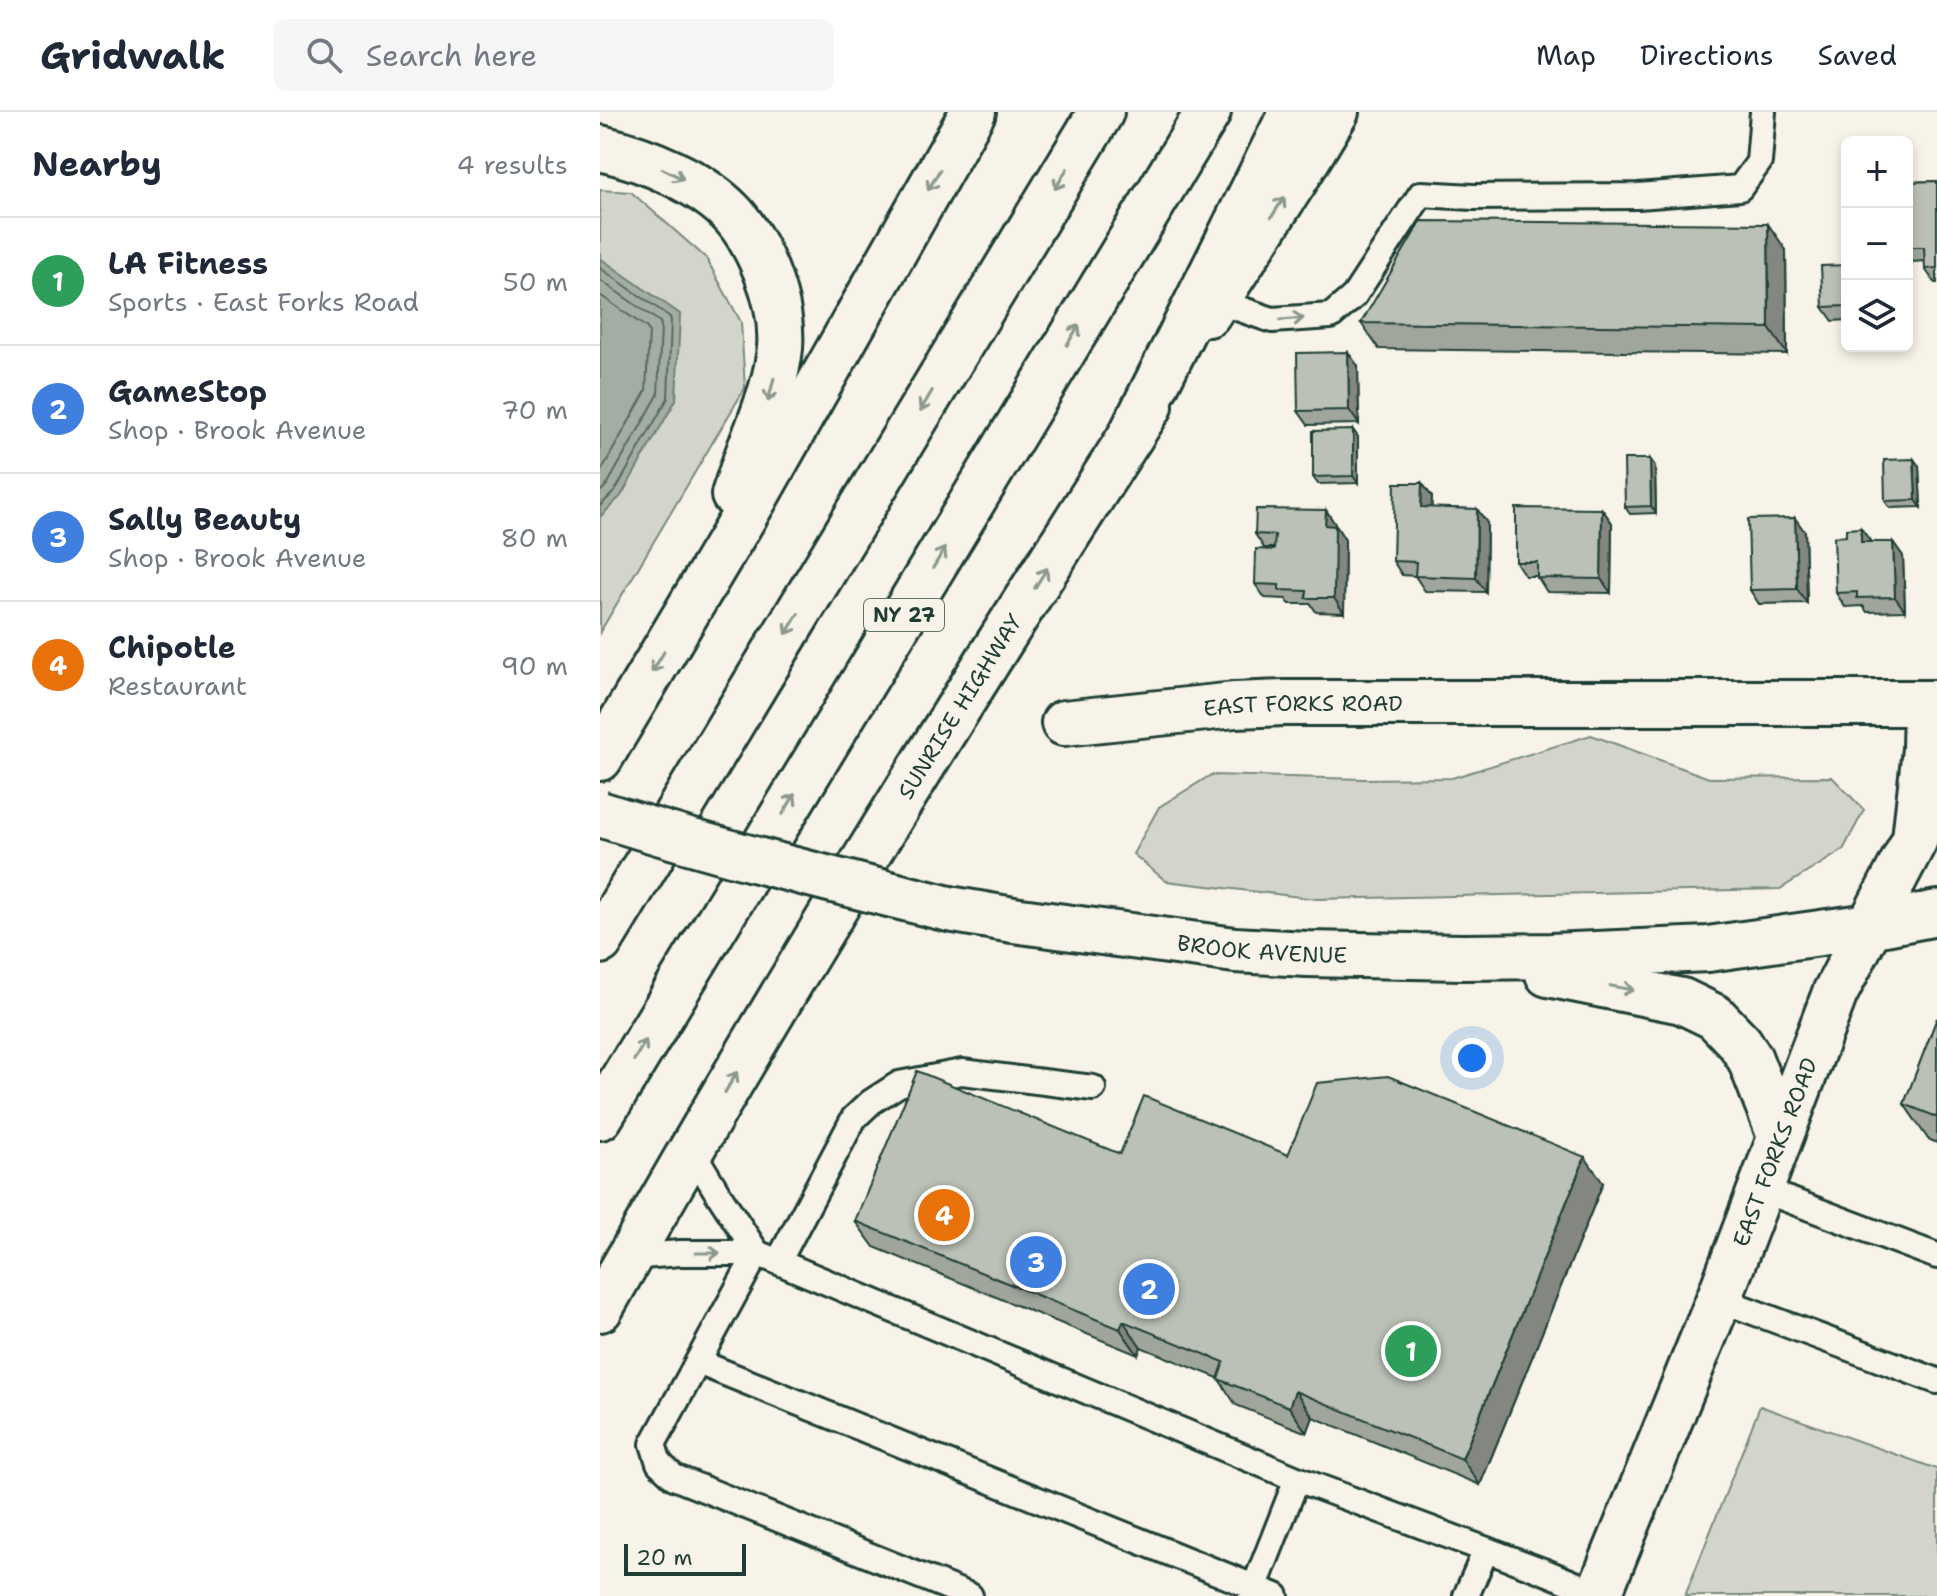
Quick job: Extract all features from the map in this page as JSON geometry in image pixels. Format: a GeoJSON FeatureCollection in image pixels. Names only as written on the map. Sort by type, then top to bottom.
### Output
{"type":"FeatureCollection","features":[{"type":"Feature","properties":{"kind":"main road"},"geometry":{"type":"LineString","coordinates":[[600,758],[699,595],[973,112]]}},
{"type":"Feature","properties":{"kind":"main road"},"geometry":{"type":"LineString","coordinates":[[600,941],[1101,112]]}},
{"type":"Feature","properties":{"kind":"main road","name":"NY 27"},"geometry":{"type":"LineString","coordinates":[[600,1117],[1208,112]]}},
{"type":"Feature","properties":{"kind":"main road"},"geometry":{"type":"LineString","coordinates":[[1130,437],[1292,112]]}},
{"type":"Feature","properties":{"kind":"main road","name":"SUNRISE HIGHWAY"},"geometry":{"type":"LineString","coordinates":[[600,1309],[815,939],[1336,112]]}},
{"type":"Feature","properties":{"kind":"main road"},"geometry":{"type":"LineString","coordinates":[[600,148],[628,155],[676,175],[719,202],[747,233],[759,254],[777,301],[780,351],[768,403],[699,595]]}},
{"type":"Feature","properties":{"kind":"main road","name":"EAST FORKS ROAD"},"geometry":{"type":"LineString","coordinates":[[1064,723],[1235,705],[1284,703],[1932,703],[1915,839],[1835,993],[1719,1299],[1598,1595]]}},
{"type":"Feature","properties":{"kind":"main road","name":"BROOK AVENUE"},"geometry":{"type":"LineString","coordinates":[[600,814],[790,870],[949,909],[1162,942],[1235,950],[1463,957],[1708,949],[1870,926],[1937,913]]}},
{"type":"Feature","properties":{"kind":"main road"},"geometry":{"type":"LineString","coordinates":[[1463,957],[1660,996],[1698,1007],[1715,1017],[1740,1043],[1758,1076],[1780,1136]]}},
{"type":"Feature","properties":{"kind":"lane"},"geometry":{"type":"LineString","coordinates":[[1217,301],[1272,320],[1331,316],[1354,296],[1421,194],[1473,197],[1638,196],[1740,188],[1759,162],[1763,112]]}},
{"type":"Feature","properties":{"kind":"lane"},"geometry":{"type":"LineString","coordinates":[[970,1596],[674,1477],[659,1463],[653,1444],[698,1362],[768,1257],[854,1118],[871,1102],[899,1084],[962,1072],[1093,1088]]}},
{"type":"Feature","properties":{"kind":"lane"},"geometry":{"type":"LineString","coordinates":[[691,1149],[717,1192],[768,1257]]}},
{"type":"Feature","properties":{"kind":"lane"},"geometry":{"type":"LineString","coordinates":[[1760,1189],[1937,1256]]}},
{"type":"Feature","properties":{"kind":"lane"},"geometry":{"type":"LineString","coordinates":[[630,1257],[680,1253],[768,1257],[1297,1479],[1598,1595]]}},
{"type":"Feature","properties":{"kind":"lane"},"geometry":{"type":"LineString","coordinates":[[1719,1299],[1937,1381]]}},
{"type":"Feature","properties":{"kind":"lane"},"geometry":{"type":"LineString","coordinates":[[698,1362],[1261,1593],[1297,1479]]}},
{"type":"Feature","properties":{"kind":"lane"},"geometry":{"type":"LineString","coordinates":[[1466,1596],[1486,1550]]}},
{"type":"Feature","properties":{"kind":"shaded area"},"geometry":{"type":"Polygon","coordinates":[[[600,190],[631,192],[706,258],[741,322],[745,388],[600,632],[600,190]]]}},
{"type":"Feature","properties":{"kind":"shaded area"},"geometry":{"type":"Polygon","coordinates":[[[1591,735],[1709,778],[1832,777],[1864,810],[1843,850],[1780,889],[1317,899],[1166,881],[1133,854],[1159,807],[1211,775],[1452,778],[1591,735]]]}},
{"type":"Feature","properties":{"kind":"shaded area"},"geometry":{"type":"Polygon","coordinates":[[[1760,1406],[1937,1469],[1937,1596],[1685,1596],[1760,1406]]]}},
{"type":"Feature","properties":{"kind":"water"},"geometry":{"type":"Polygon","coordinates":[[[600,258],[680,314],[676,400],[621,496],[600,517],[600,258]]]}},
{"type":"Feature","properties":{"kind":"building"},"geometry":{"type":"Polygon","coordinates":[[[1937,181],[1937,268],[1925,269],[1924,247],[1913,247],[1913,182],[1937,181]]]}},
{"type":"Feature","properties":{"kind":"building"},"geometry":{"type":"Polygon","coordinates":[[[1421,221],[1768,224],[1769,328],[1361,323],[1421,221]]]}},
{"type":"Feature","properties":{"kind":"building"},"geometry":{"type":"Polygon","coordinates":[[[1841,265],[1841,306],[1823,307],[1821,266],[1841,265]]]}},
{"type":"Feature","properties":{"kind":"building"},"geometry":{"type":"Polygon","coordinates":[[[1348,352],[1349,410],[1298,411],[1297,353],[1348,352]]]}},
{"type":"Feature","properties":{"kind":"building"},"geometry":{"type":"Polygon","coordinates":[[[1353,430],[1353,476],[1313,477],[1313,431],[1353,430]]]}},
{"type":"Feature","properties":{"kind":"building"},"geometry":{"type":"Polygon","coordinates":[[[1624,459],[1650,459],[1651,506],[1625,507],[1624,459]]]}},
{"type":"Feature","properties":{"kind":"building"},"geometry":{"type":"Polygon","coordinates":[[[1914,459],[1916,500],[1885,501],[1884,460],[1914,459]]]}},
{"type":"Feature","properties":{"kind":"building"},"geometry":{"type":"Polygon","coordinates":[[[1395,483],[1422,483],[1421,507],[1477,509],[1476,578],[1415,576],[1416,562],[1393,561],[1395,483]]]}},
{"type":"Feature","properties":{"kind":"building"},"geometry":{"type":"Polygon","coordinates":[[[1516,508],[1602,509],[1601,579],[1537,578],[1537,562],[1516,562],[1516,508]]]}},
{"type":"Feature","properties":{"kind":"building"},"geometry":{"type":"Polygon","coordinates":[[[1256,509],[1326,510],[1325,525],[1335,526],[1334,598],[1306,598],[1307,591],[1279,590],[1279,585],[1255,584],[1256,549],[1274,550],[1275,535],[1255,534],[1256,509]]]}},
{"type":"Feature","properties":{"kind":"building"},"geometry":{"type":"Polygon","coordinates":[[[1795,518],[1797,589],[1750,590],[1748,519],[1795,518]]]}},
{"type":"Feature","properties":{"kind":"building"},"geometry":{"type":"Polygon","coordinates":[[[1861,528],[1861,542],[1893,542],[1895,597],[1857,598],[1857,592],[1836,593],[1834,537],[1846,536],[1846,529],[1861,528]]]}},
{"type":"Feature","properties":{"kind":"building"},"geometry":{"type":"Polygon","coordinates":[[[1937,1018],[1937,1117],[1904,1104],[1937,1018]]]}},
{"type":"Feature","properties":{"kind":"building"},"geometry":{"type":"Polygon","coordinates":[[[917,1071],[1120,1154],[1144,1096],[1288,1155],[1317,1083],[1388,1076],[1585,1157],[1462,1459],[1295,1391],[1289,1407],[1218,1379],[1224,1362],[1123,1321],[1120,1329],[855,1221],[917,1071]]]}},
{"type":"Feature","properties":{"kind":"place","name":"Chipotle"},"geometry":{"type":"Point","coordinates":[944,1215]}},
{"type":"Feature","properties":{"kind":"place","name":"Sally Beauty"},"geometry":{"type":"Point","coordinates":[1036,1262]}},
{"type":"Feature","properties":{"kind":"place","name":"GameStop"},"geometry":{"type":"Point","coordinates":[1149,1289]}},
{"type":"Feature","properties":{"kind":"place","name":"LA Fitness"},"geometry":{"type":"Point","coordinates":[1411,1351]}}]}
